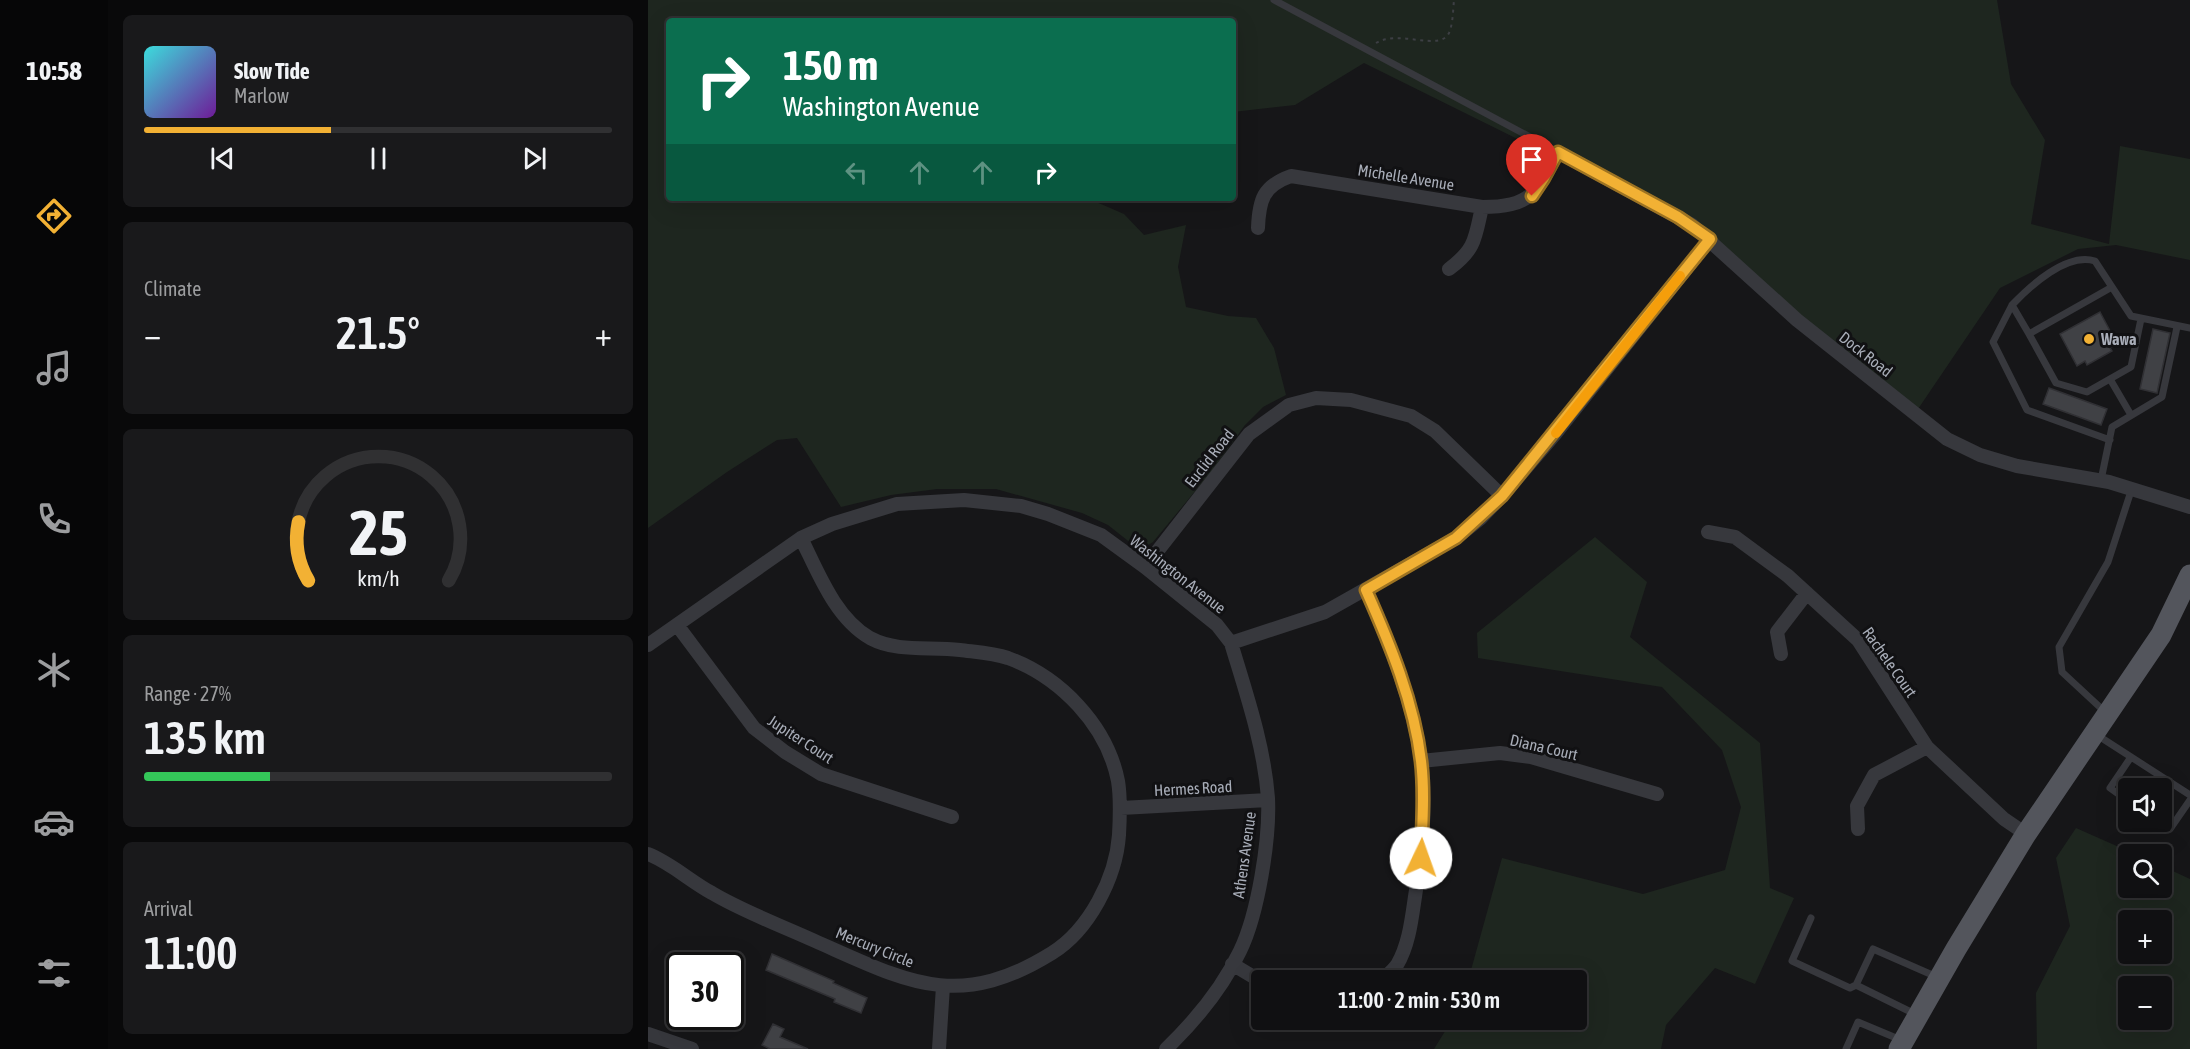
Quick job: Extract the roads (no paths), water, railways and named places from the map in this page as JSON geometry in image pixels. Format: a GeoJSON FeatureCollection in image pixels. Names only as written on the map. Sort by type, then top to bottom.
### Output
{"type":"FeatureCollection","features":[{"type":"Feature","properties":{"kind":"main road"},"geometry":{"type":"LineString","coordinates":[[1901,1045],[2026,834],[2161,634],[2190,575]]}},
{"type":"Feature","properties":{"kind":"main road"},"geometry":{"type":"LineString","coordinates":[[2161,634],[2182,618],[2190,604]]}},
{"type":"Feature","properties":{"kind":"street","name":"Michelle Avenue"},"geometry":{"type":"LineString","coordinates":[[1258,228],[1259,206],[1268,189],[1277,181],[1291,176],[1482,207],[1500,207],[1532,196],[1558,152]]}},
{"type":"Feature","properties":{"kind":"street","name":"Dock Road"},"geometry":{"type":"LineString","coordinates":[[1558,152],[1678,217],[1710,239],[1797,320],[1947,439],[1980,455],[2017,466],[2101,480],[2190,507]]}},
{"type":"Feature","properties":{"kind":"street"},"geometry":{"type":"LineString","coordinates":[[1449,269],[1473,246],[1482,207]]}},
{"type":"Feature","properties":{"kind":"street"},"geometry":{"type":"LineString","coordinates":[[1231,642],[1325,612],[1456,538],[1502,496],[1710,239]]}},
{"type":"Feature","properties":{"kind":"street","name":"Euclid Road"},"geometry":{"type":"LineString","coordinates":[[1145,567],[1249,434],[1288,405],[1316,398],[1351,400],[1411,416],[1435,431],[1502,496]]}},
{"type":"Feature","properties":{"kind":"street","name":"Washington Avenue"},"geometry":{"type":"LineString","coordinates":[[648,645],[801,537],[832,524],[897,504],[964,500],[997,502],[1048,514],[1101,535],[1217,625],[1231,642]]}},
{"type":"Feature","properties":{"kind":"street","name":"Rachele Court"},"geometry":{"type":"LineString","coordinates":[[1708,532],[1735,537],[1807,593],[1858,640],[1927,747],[2004,819],[2026,834]]}},
{"type":"Feature","properties":{"kind":"street","name":"Mercury Circle"},"geometry":{"type":"LineString","coordinates":[[648,854],[729,903],[904,979],[943,986],[977,985],[1015,974],[1055,951],[1085,922],[1108,881],[1118,846],[1121,808],[1117,779],[1106,747],[1090,720],[1064,691],[1038,672],[1006,657],[956,650],[897,648],[871,639],[857,628],[838,607],[825,587],[801,537]]}},
{"type":"Feature","properties":{"kind":"street"},"geometry":{"type":"LineString","coordinates":[[1366,590],[1390,644],[1414,722],[1421,761],[1423,805],[1421,858],[1410,929],[1396,965],[1391,970]]}},
{"type":"Feature","properties":{"kind":"street"},"geometry":{"type":"LineString","coordinates":[[1781,654],[1777,632],[1807,593]]}},
{"type":"Feature","properties":{"kind":"street","name":"Jupiter Court"},"geometry":{"type":"LineString","coordinates":[[677,626],[753,728],[785,752],[821,774],[952,817]]}},
{"type":"Feature","properties":{"kind":"street","name":"Athens Avenue"},"geometry":{"type":"LineString","coordinates":[[1166,1049],[1188,1027],[1240,950],[1252,916],[1264,856],[1268,800],[1262,754],[1231,642]]}},
{"type":"Feature","properties":{"kind":"street"},"geometry":{"type":"LineString","coordinates":[[1858,829],[1857,806],[1874,775],[1927,747]]}},
{"type":"Feature","properties":{"kind":"street","name":"Diana Court"},"geometry":{"type":"LineString","coordinates":[[1421,761],[1500,753],[1531,757],[1657,794]]}},
{"type":"Feature","properties":{"kind":"street","name":"Hermes Road"},"geometry":{"type":"LineString","coordinates":[[1121,808],[1268,800]]}},
{"type":"Feature","properties":{"kind":"street"},"geometry":{"type":"LineString","coordinates":[[1232,964],[1251,975]]}},
{"type":"Feature","properties":{"kind":"street"},"geometry":{"type":"LineString","coordinates":[[939,1049],[943,986]]}},
{"type":"Feature","properties":{"kind":"street"},"geometry":{"type":"LineString","coordinates":[[648,1034],[671,1046],[692,1049]]}},
{"type":"Feature","properties":{"kind":"lane"},"geometry":{"type":"LineString","coordinates":[[1274,0],[1558,152]]}},
{"type":"Feature","properties":{"kind":"lane"},"geometry":{"type":"LineString","coordinates":[[2110,440],[2027,410],[1993,342],[2012,305],[2032,284],[2079,259],[2095,261],[2131,316],[2190,328]]}},
{"type":"Feature","properties":{"kind":"lane"},"geometry":{"type":"LineString","coordinates":[[2030,334],[2112,287]]}},
{"type":"Feature","properties":{"kind":"lane"},"geometry":{"type":"LineString","coordinates":[[2012,305],[2056,383],[2087,392],[2131,367],[2141,319]]}},
{"type":"Feature","properties":{"kind":"lane"},"geometry":{"type":"LineString","coordinates":[[2101,480],[2112,427],[2162,397],[2177,327]]}},
{"type":"Feature","properties":{"kind":"lane"},"geometry":{"type":"LineString","coordinates":[[2110,379],[2132,415]]}},
{"type":"Feature","properties":{"kind":"lane"},"geometry":{"type":"LineString","coordinates":[[2108,715],[2062,672],[2059,647],[2108,562],[2132,488]]}},
{"type":"Feature","properties":{"kind":"lane"},"geometry":{"type":"LineString","coordinates":[[2095,734],[2190,795]]}},
{"type":"Feature","properties":{"kind":"lane"},"geometry":{"type":"LineString","coordinates":[[2118,794],[2110,788],[2131,757]]}},
{"type":"Feature","properties":{"kind":"lane"},"geometry":{"type":"LineString","coordinates":[[2172,826],[2190,800]]}},
{"type":"Feature","properties":{"kind":"lane"},"geometry":{"type":"LineString","coordinates":[[1811,918],[1792,961],[1850,988],[1856,985],[1873,949],[1939,978]]}},
{"type":"Feature","properties":{"kind":"lane"},"geometry":{"type":"LineString","coordinates":[[1856,985],[1918,1015]]}},
{"type":"Feature","properties":{"kind":"lane"},"geometry":{"type":"LineString","coordinates":[[1846,1049],[1858,1022],[1901,1045]]}},
{"type":"Feature","properties":{"kind":"place","name":"Wawa"},"geometry":{"type":"Point","coordinates":[2089,339]}}]}
